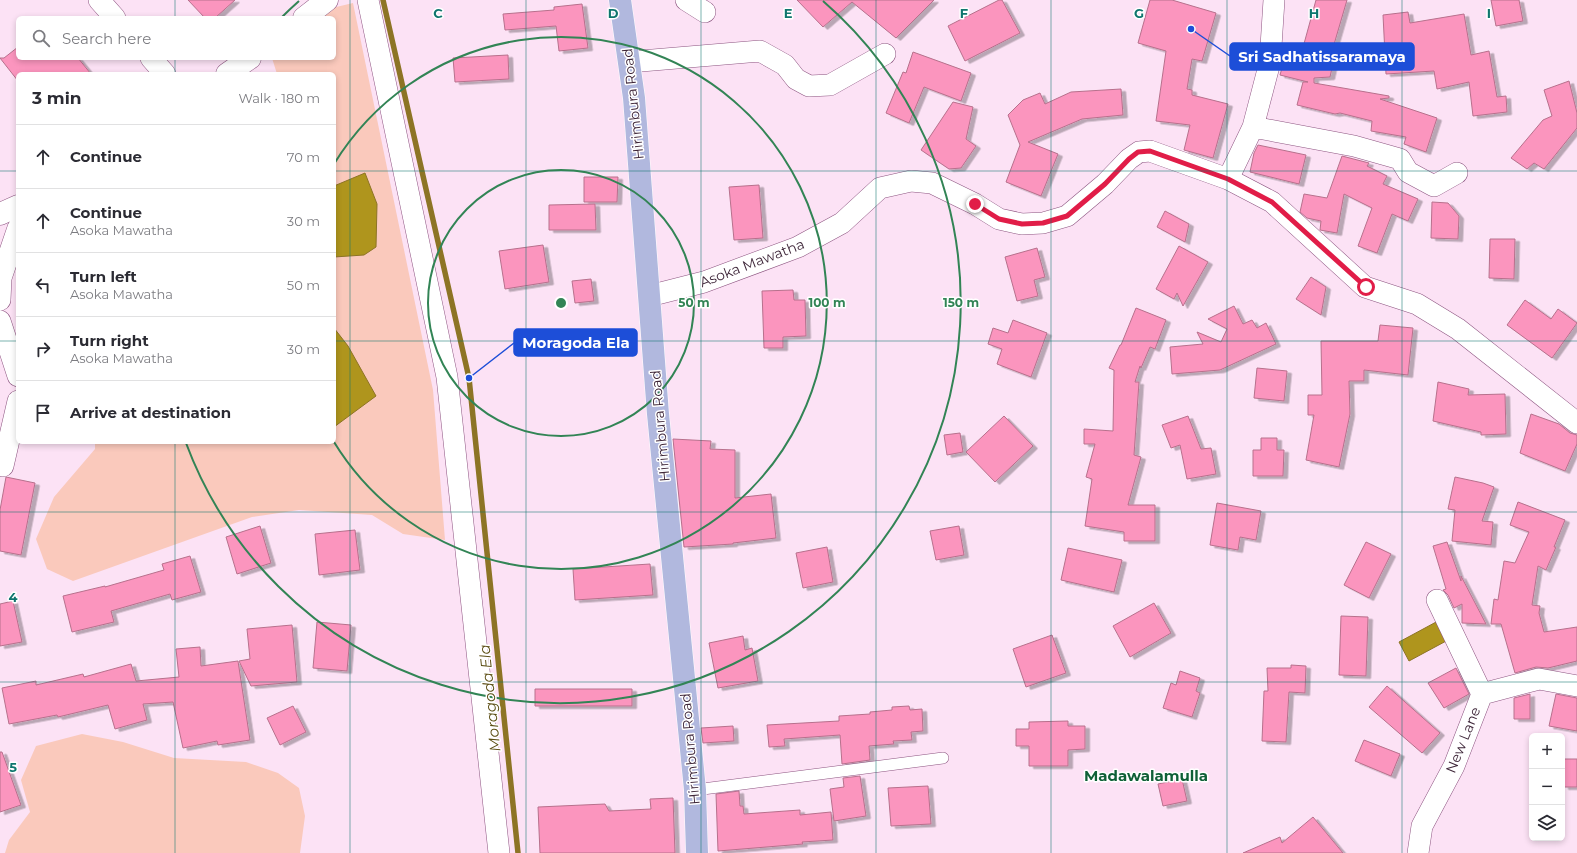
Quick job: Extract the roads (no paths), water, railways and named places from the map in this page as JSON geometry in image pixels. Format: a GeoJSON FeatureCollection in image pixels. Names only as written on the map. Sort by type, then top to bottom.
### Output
{"type":"FeatureCollection","features":[{"type":"Feature","properties":{"kind":"main road"},"geometry":{"type":"LineString","coordinates":[[307,16],[327,0]]}},
{"type":"Feature","properties":{"kind":"main road","name":"Hirimbura Road"},"geometry":{"type":"LineString","coordinates":[[620,0],[634,106],[658,414],[695,790],[697,853]]}},
{"type":"Feature","properties":{"kind":"main road"},"geometry":{"type":"LineString","coordinates":[[230,72],[247,60]]}},
{"type":"Feature","properties":{"kind":"main road"},"geometry":{"type":"LineString","coordinates":[[0,214],[16,207]]}},
{"type":"Feature","properties":{"kind":"street"},"geometry":{"type":"LineString","coordinates":[[99,0],[113,16]]}},
{"type":"Feature","properties":{"kind":"street"},"geometry":{"type":"LineString","coordinates":[[368,0],[447,377],[499,853]]}},
{"type":"Feature","properties":{"kind":"street"},"geometry":{"type":"LineString","coordinates":[[686,0],[705,12]]}},
{"type":"Feature","properties":{"kind":"street"},"geometry":{"type":"LineString","coordinates":[[1228,179],[1253,127],[1270,62],[1274,0]]}},
{"type":"Feature","properties":{"kind":"street"},"geometry":{"type":"LineString","coordinates":[[629,62],[760,51],[785,65],[796,79],[809,86],[830,85],[885,54]]}},
{"type":"Feature","properties":{"kind":"street"},"geometry":{"type":"LineString","coordinates":[[153,60],[163,72]]}},
{"type":"Feature","properties":{"kind":"street"},"geometry":{"type":"LineString","coordinates":[[1253,127],[1354,146],[1400,159],[1408,172],[1434,186],[1457,173]]}},
{"type":"Feature","properties":{"kind":"street","name":"Asoka Mawatha"},"geometry":{"type":"LineString","coordinates":[[649,296],[704,282],[798,247],[842,223],[880,188],[911,181],[932,183],[975,204],[999,219],[1022,224],[1043,223],[1067,216],[1105,184],[1129,159],[1138,152],[1150,151],[1228,179],[1272,202],[1366,287],[1417,304],[1458,329],[1577,423]]}},
{"type":"Feature","properties":{"kind":"street"},"geometry":{"type":"LineString","coordinates":[[0,300],[1,278],[16,234]]}},
{"type":"Feature","properties":{"kind":"street"},"geometry":{"type":"LineString","coordinates":[[0,321],[16,370]]}},
{"type":"Feature","properties":{"kind":"street"},"geometry":{"type":"LineString","coordinates":[[3,466],[16,410]]}},
{"type":"Feature","properties":{"kind":"street"},"geometry":{"type":"LineString","coordinates":[[1437,600],[1482,694]]}},
{"type":"Feature","properties":{"kind":"street","name":"New Lane"},"geometry":{"type":"LineString","coordinates":[[1418,853],[1422,826],[1454,766],[1482,694],[1540,679],[1577,686]]}},
{"type":"Feature","properties":{"kind":"lane"},"geometry":{"type":"LineString","coordinates":[[695,790],[943,758]]}},
{"type":"Feature","properties":{"kind":"waterway","name":"Moragoda Ela"},"geometry":{"type":"LineString","coordinates":[[383,0],[469,378],[518,853]]}},
{"type":"Feature","properties":{"kind":"place","name":"Sri Sadhatissaramaya"},"geometry":{"type":"Point","coordinates":[1191,29]}},
{"type":"Feature","properties":{"kind":"place","name":"Moragoda Ela"},"geometry":{"type":"Point","coordinates":[469,378]}},
{"type":"Feature","properties":{"kind":"district","name":"Madawalamulla"},"geometry":{"type":"Point","coordinates":[1146,776]}}]}
